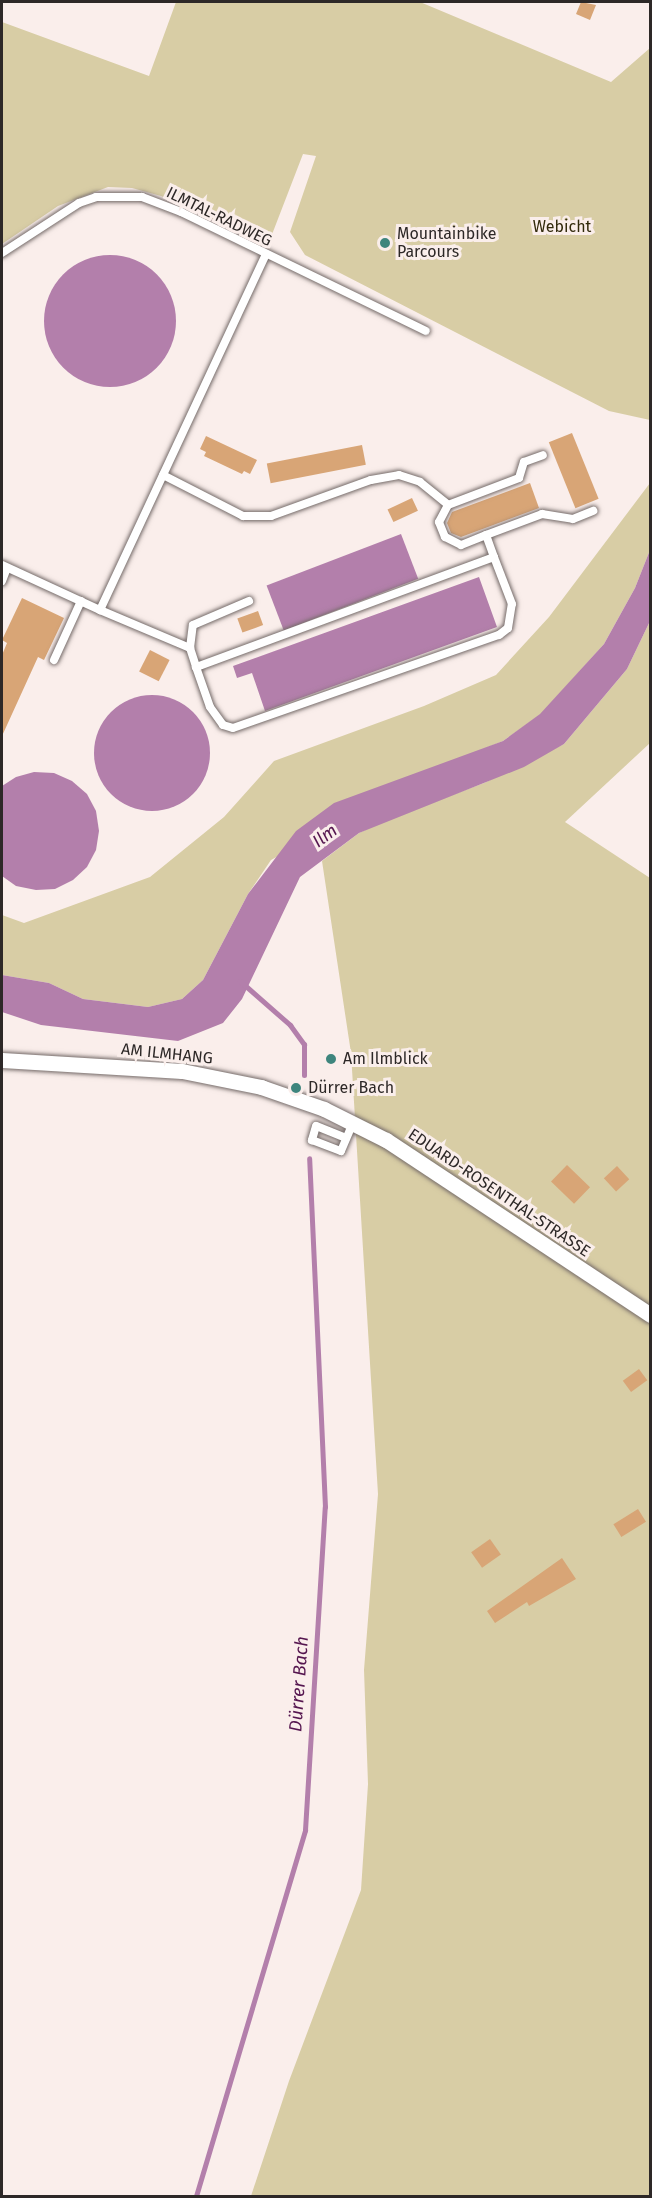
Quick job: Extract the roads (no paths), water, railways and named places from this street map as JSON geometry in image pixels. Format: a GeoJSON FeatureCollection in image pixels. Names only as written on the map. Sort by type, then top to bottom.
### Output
{"type":"FeatureCollection","features":[{"type":"Feature","properties":{"kind":"street","name":"AM ILMHANG"},"geometry":{"type":"LineString","coordinates":[[2,1060],[182,1071],[261,1087],[324,1109]]}},
{"type":"Feature","properties":{"kind":"street","name":"EDUARD-ROSENTHAL-STRASSE"},"geometry":{"type":"LineString","coordinates":[[324,1109],[353,1121],[651,1316]]}},
{"type":"Feature","properties":{"kind":"lane","name":"ILMTAL-RADWEG"},"geometry":{"type":"LineString","coordinates":[[2,253],[80,203],[96,197],[128,195],[170,207],[426,331]]}},
{"type":"Feature","properties":{"kind":"lane"},"geometry":{"type":"LineString","coordinates":[[100,610],[266,254]]}},
{"type":"Feature","properties":{"kind":"lane"},"geometry":{"type":"LineString","coordinates":[[543,455],[524,462],[519,478],[448,505],[439,522],[445,537],[461,544],[542,514],[573,519],[593,511]]}},
{"type":"Feature","properties":{"kind":"lane"},"geometry":{"type":"LineString","coordinates":[[163,475],[243,516],[271,516],[372,480],[399,475],[420,482],[448,505]]}},
{"type":"Feature","properties":{"kind":"lane"},"geometry":{"type":"LineString","coordinates":[[249,601],[193,626],[190,648],[216,717],[224,725],[242,728],[499,635],[508,628],[512,604],[486,535]]}},
{"type":"Feature","properties":{"kind":"lane"},"geometry":{"type":"LineString","coordinates":[[196,667],[494,557]]}},
{"type":"Feature","properties":{"kind":"lane"},"geometry":{"type":"LineString","coordinates":[[2,581],[4,566],[190,648]]}},
{"type":"Feature","properties":{"kind":"lane"},"geometry":{"type":"LineString","coordinates":[[54,660],[81,601]]}},
{"type":"Feature","properties":{"kind":"lane"},"geometry":{"type":"LineString","coordinates":[[346,1138],[353,1121]]}},
{"type":"Feature","properties":{"kind":"water"},"geometry":{"type":"Polygon","coordinates":[[[110,255],[135,260],[156,275],[171,296],[176,321],[171,346],[156,367],[135,382],[110,387],[85,382],[64,367],[49,346],[44,321],[49,296],[64,275],[85,260],[110,255]]]}},
{"type":"Feature","properties":{"kind":"water"},"geometry":{"type":"Polygon","coordinates":[[[401,534],[418,579],[284,630],[267,586],[401,534]]]}},
{"type":"Feature","properties":{"kind":"water","name":"Ilm"},"geometry":{"type":"Polygon","coordinates":[[[650,550],[650,621],[627,669],[564,744],[524,767],[359,833],[300,877],[242,999],[223,1023],[178,1041],[41,1025],[2,1012],[2,975],[49,983],[83,999],[148,1007],[182,999],[203,980],[248,894],[296,831],[334,803],[503,741],[540,714],[604,644],[635,588],[650,550]]]}},
{"type":"Feature","properties":{"kind":"water"},"geometry":{"type":"Polygon","coordinates":[[[479,577],[497,627],[265,711],[252,673],[237,678],[233,666],[479,577]]]}},
{"type":"Feature","properties":{"kind":"water"},"geometry":{"type":"Polygon","coordinates":[[[152,695],[174,699],[193,712],[206,731],[210,753],[206,775],[193,794],[174,807],[152,811],[130,807],[111,794],[98,775],[94,753],[98,731],[111,712],[130,699],[152,695]]]}},
{"type":"Feature","properties":{"kind":"water"},"geometry":{"type":"Polygon","coordinates":[[[34,772],[54,773],[72,781],[87,794],[96,811],[99,831],[96,850],[87,867],[73,880],[55,889],[36,890],[16,886],[2,876],[2,786],[16,777],[34,772]]]}},
{"type":"Feature","properties":{"kind":"waterway","name":"Dürrer Bach"},"geometry":{"type":"LineString","coordinates":[[240,981],[290,1025],[304,1044],[304,1075]]}},
{"type":"Feature","properties":{"kind":"waterway","name":"Dürrer Bach"},"geometry":{"type":"LineString","coordinates":[[196,2196],[305,1830],[325,1507],[309,1158]]}},
{"type":"Feature","properties":{"kind":"place","name":"Mountainbike Parcours"},"geometry":{"type":"Point","coordinates":[385,243]}},
{"type":"Feature","properties":{"kind":"place","name":"Am Ilmblick"},"geometry":{"type":"Point","coordinates":[331,1059]}},
{"type":"Feature","properties":{"kind":"place","name":"Dürrer Bach"},"geometry":{"type":"Point","coordinates":[296,1088]}},
{"type":"Feature","properties":{"kind":"park label","name":"Webicht"},"geometry":{"type":"Point","coordinates":[562,227]}}]}
